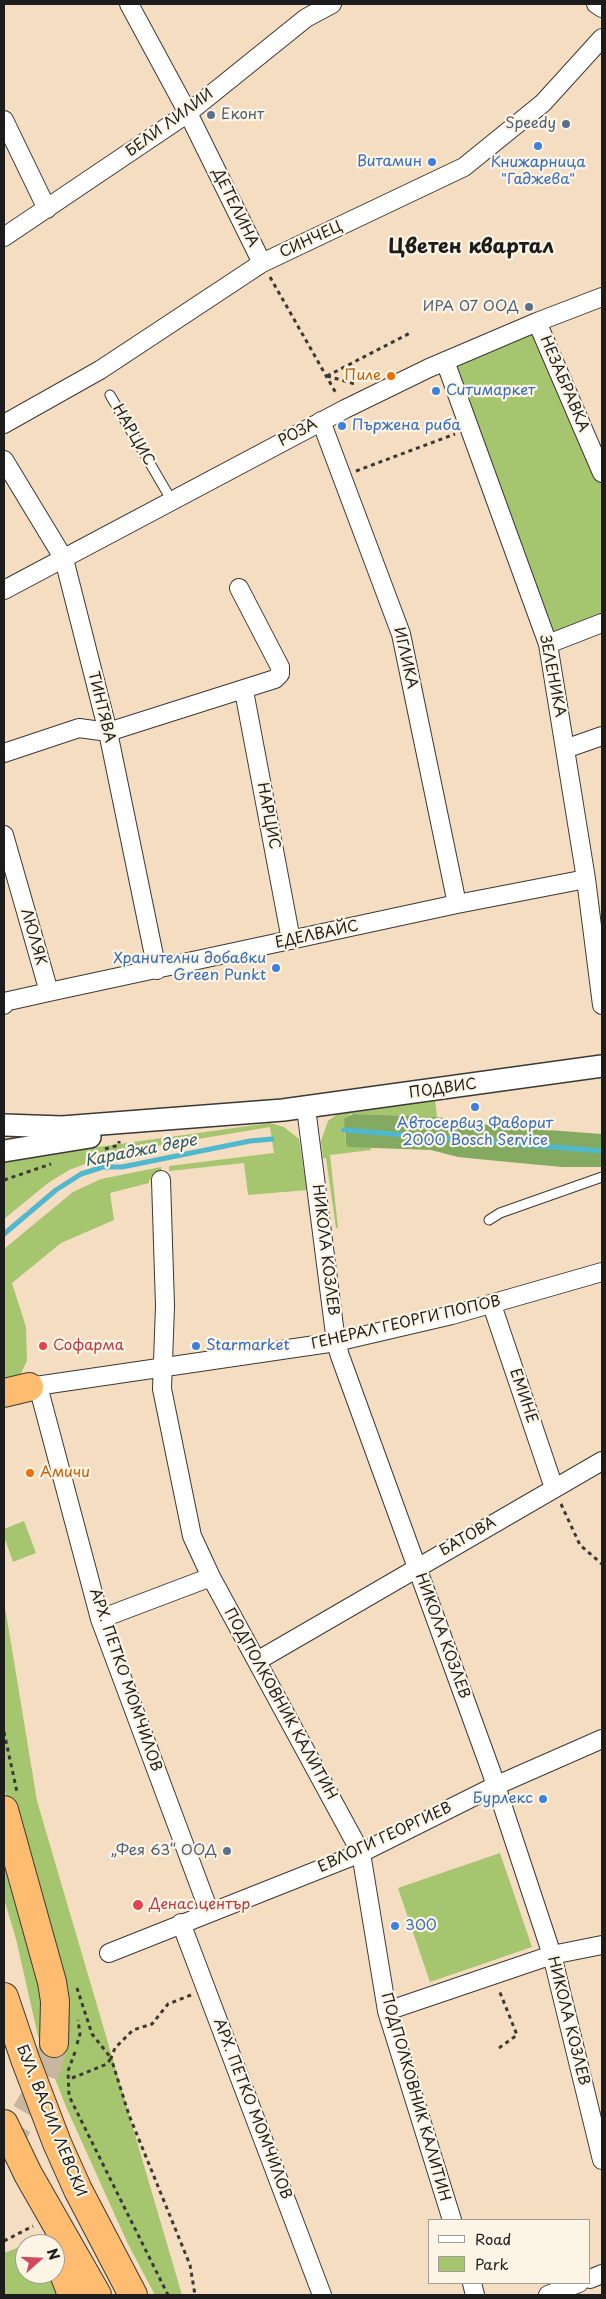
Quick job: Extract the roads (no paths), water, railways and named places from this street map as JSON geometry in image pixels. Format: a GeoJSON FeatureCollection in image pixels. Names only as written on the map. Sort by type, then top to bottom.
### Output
{"type":"FeatureCollection","features":[{"type":"Feature","properties":{"kind":"highway"},"geometry":{"type":"LineString","coordinates":[[4,1810],[52,1982],[55,2001],[54,2043]]}},
{"type":"Feature","properties":{"kind":"highway","name":"БУЛ. ВАСИЛ ЛЕВСКИ"},"geometry":{"type":"LineString","coordinates":[[4,1996],[24,2059],[57,2143],[78,2190],[133,2295]]}},
{"type":"Feature","properties":{"kind":"highway"},"geometry":{"type":"LineString","coordinates":[[4,2124],[28,2174],[97,2295]]}},
{"type":"Feature","properties":{"kind":"highway"},"geometry":{"type":"LineString","coordinates":[[28,2174],[50,2234]]}},
{"type":"Feature","properties":{"kind":"highway"},"geometry":{"type":"LineString","coordinates":[[65,2276],[72,2295]]}},
{"type":"Feature","properties":{"kind":"street","name":"ДЕТЕЛИНА"},"geometry":{"type":"LineString","coordinates":[[129,4],[188,113],[262,263]]}},
{"type":"Feature","properties":{"kind":"street","name":"БЕЛИ ЛИЛИИ"},"geometry":{"type":"LineString","coordinates":[[4,237],[188,113],[306,18],[332,4]]}},
{"type":"Feature","properties":{"kind":"street"},"geometry":{"type":"LineString","coordinates":[[596,4],[602,8]]}},
{"type":"Feature","properties":{"kind":"street","name":"СИНЧЕЦ"},"geometry":{"type":"LineString","coordinates":[[4,424],[100,370],[262,263],[464,168],[543,103],[602,38]]}},
{"type":"Feature","properties":{"kind":"street"},"geometry":{"type":"LineString","coordinates":[[4,120],[47,209]]}},
{"type":"Feature","properties":{"kind":"street","name":"РОЗА"},"geometry":{"type":"LineString","coordinates":[[4,590],[345,409],[445,361],[602,297]]}},
{"type":"Feature","properties":{"kind":"street","name":"НЕЗАБРАВКА"},"geometry":{"type":"LineString","coordinates":[[537,322],[602,473]]}},
{"type":"Feature","properties":{"kind":"street","name":"ЗЕЛЕНИКА"},"geometry":{"type":"LineString","coordinates":[[445,361],[548,644],[586,879],[602,1005]]}},
{"type":"Feature","properties":{"kind":"street","name":"ИГЛИКА"},"geometry":{"type":"LineString","coordinates":[[321,421],[401,634],[457,904]]}},
{"type":"Feature","properties":{"kind":"street","name":"ТИНТЯВА"},"geometry":{"type":"LineString","coordinates":[[4,460],[64,558],[108,732],[157,970]]}},
{"type":"Feature","properties":{"kind":"street"},"geometry":{"type":"LineString","coordinates":[[4,753],[79,728],[108,732],[275,680],[280,674],[280,667],[239,588]]}},
{"type":"Feature","properties":{"kind":"street"},"geometry":{"type":"LineString","coordinates":[[548,644],[602,623]]}},
{"type":"Feature","properties":{"kind":"street","name":"НАРЦИС"},"geometry":{"type":"LineString","coordinates":[[244,691],[291,940]]}},
{"type":"Feature","properties":{"kind":"street"},"geometry":{"type":"LineString","coordinates":[[565,749],[602,736]]}},
{"type":"Feature","properties":{"kind":"street","name":"ЛЮЛЯК"},"geometry":{"type":"LineString","coordinates":[[4,835],[49,992]]}},
{"type":"Feature","properties":{"kind":"street","name":"ЕДЕЛВАЙС"},"geometry":{"type":"LineString","coordinates":[[49,992],[457,904],[586,879]]}},
{"type":"Feature","properties":{"kind":"street"},"geometry":{"type":"LineString","coordinates":[[4,1005],[4,1002],[49,992]]}},
{"type":"Feature","properties":{"kind":"street","name":"ПОДВИС"},"geometry":{"type":"LineString","coordinates":[[4,1125],[62,1127],[283,1110],[307,1115],[602,1066]]}},
{"type":"Feature","properties":{"kind":"street","name":"ПОДВИС"},"geometry":{"type":"LineString","coordinates":[[4,1151],[283,1110]]}},
{"type":"Feature","properties":{"kind":"street","name":"НИКОЛА КОЗЛЕВ"},"geometry":{"type":"LineString","coordinates":[[307,1115],[336,1342],[495,1786],[552,1955],[602,2160]]}},
{"type":"Feature","properties":{"kind":"street","name":"ПОДПОЛКОВНИК КАЛИТИН"},"geometry":{"type":"LineString","coordinates":[[161,1180],[164,1270],[164,1367],[162,1388],[189,1524],[211,1577],[361,1853],[387,2011],[452,2219]]}},
{"type":"Feature","properties":{"kind":"street","name":"ГЕНЕРАЛ ГЕОРГИ ПОПОВ"},"geometry":{"type":"LineString","coordinates":[[24,1389],[336,1342],[492,1305],[602,1272]]}},
{"type":"Feature","properties":{"kind":"street","name":"ЕМИНЕ"},"geometry":{"type":"LineString","coordinates":[[492,1305],[554,1488]]}},
{"type":"Feature","properties":{"kind":"street","name":"АРХ. ПЕТКО МОМЧИЛОВ"},"geometry":{"type":"LineString","coordinates":[[24,1389],[100,1618],[209,1911]]}},
{"type":"Feature","properties":{"kind":"street","name":"БАТОВА"},"geometry":{"type":"LineString","coordinates":[[257,1661],[602,1461]]}},
{"type":"Feature","properties":{"kind":"street"},"geometry":{"type":"LineString","coordinates":[[100,1618],[211,1577]]}},
{"type":"Feature","properties":{"kind":"street","name":"ЕВЛОГИ ГЕОРГИЕВ"},"geometry":{"type":"LineString","coordinates":[[109,1953],[209,1911],[361,1853],[495,1786],[602,1739]]}},
{"type":"Feature","properties":{"kind":"street","name":"АРХ. ПЕТКО МОМЧИЛОВ"},"geometry":{"type":"LineString","coordinates":[[181,1923],[322,2295]]}},
{"type":"Feature","properties":{"kind":"street"},"geometry":{"type":"LineString","coordinates":[[387,2011],[552,1955],[602,1946]]}},
{"type":"Feature","properties":{"kind":"street"},"geometry":{"type":"LineString","coordinates":[[548,2295],[576,2284]]}},
{"type":"Feature","properties":{"kind":"lane","name":"НАРЦИС"},"geometry":{"type":"LineString","coordinates":[[110,395],[172,501]]}},
{"type":"Feature","properties":{"kind":"lane"},"geometry":{"type":"LineString","coordinates":[[489,1220],[500,1213],[599,1178]]}},
{"type":"Feature","properties":{"kind":"waterway","name":"Караджа дере"},"geometry":{"type":"LineString","coordinates":[[344,1130],[602,1151]]}},
{"type":"Feature","properties":{"kind":"waterway","name":"Караджа дере"},"geometry":{"type":"LineString","coordinates":[[4,1234],[56,1190],[81,1174],[103,1167],[122,1167],[250,1141],[272,1139]]}},
{"type":"Feature","properties":{"kind":"tunnel"},"geometry":{"type":"LineString","coordinates":[[4,2149],[41,2087],[54,2043]]}},
{"type":"Feature","properties":{"kind":"place","name":"Еконт"},"geometry":{"type":"Point","coordinates":[211,115]}},
{"type":"Feature","properties":{"kind":"place","name":"Speedy"},"geometry":{"type":"Point","coordinates":[566,124]}},
{"type":"Feature","properties":{"kind":"place","name":"Книжарница \"Гаджева\""},"geometry":{"type":"Point","coordinates":[538,146]}},
{"type":"Feature","properties":{"kind":"place","name":"Витамин"},"geometry":{"type":"Point","coordinates":[432,162]}},
{"type":"Feature","properties":{"kind":"place","name":"ИРА 07 ООД"},"geometry":{"type":"Point","coordinates":[529,307]}},
{"type":"Feature","properties":{"kind":"place","name":"Пиле"},"geometry":{"type":"Point","coordinates":[391,376]}},
{"type":"Feature","properties":{"kind":"place","name":"Ситимаркет"},"geometry":{"type":"Point","coordinates":[436,391]}},
{"type":"Feature","properties":{"kind":"place","name":"Пържена риба"},"geometry":{"type":"Point","coordinates":[342,426]}},
{"type":"Feature","properties":{"kind":"place","name":"Хранителни добавки Green Punkt"},"geometry":{"type":"Point","coordinates":[276,968]}},
{"type":"Feature","properties":{"kind":"place","name":"Автосервиз Фаворит 2000 Bosch Service"},"geometry":{"type":"Point","coordinates":[475,1107]}},
{"type":"Feature","properties":{"kind":"place","name":"Софарма"},"geometry":{"type":"Point","coordinates":[43,1346]}},
{"type":"Feature","properties":{"kind":"place","name":"Starmarket"},"geometry":{"type":"Point","coordinates":[196,1346]}},
{"type":"Feature","properties":{"kind":"place","name":"Амичи"},"geometry":{"type":"Point","coordinates":[30,1473]}},
{"type":"Feature","properties":{"kind":"place","name":"Бурлекс"},"geometry":{"type":"Point","coordinates":[543,1799]}},
{"type":"Feature","properties":{"kind":"place","name":"„Фея 63“ ООД"},"geometry":{"type":"Point","coordinates":[227,1851]}},
{"type":"Feature","properties":{"kind":"place","name":"Денас център"},"geometry":{"type":"Point","coordinates":[138,1905]}},
{"type":"Feature","properties":{"kind":"place","name":"300"},"geometry":{"type":"Point","coordinates":[395,1926]}},
{"type":"Feature","properties":{"kind":"district","name":"Цветен квартал"},"geometry":{"type":"Point","coordinates":[471,247]}}]}
